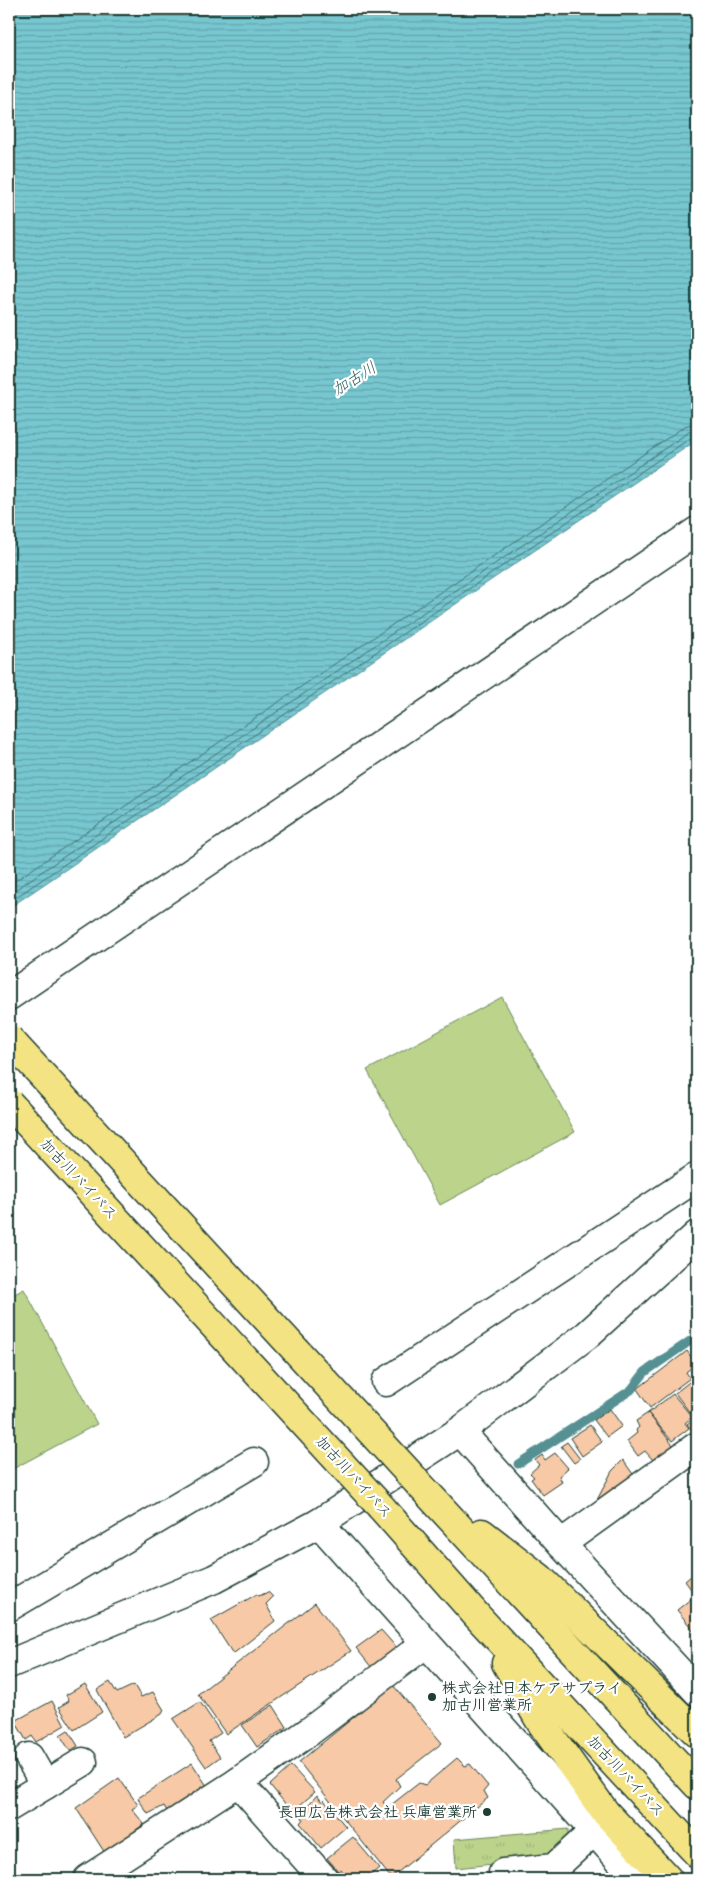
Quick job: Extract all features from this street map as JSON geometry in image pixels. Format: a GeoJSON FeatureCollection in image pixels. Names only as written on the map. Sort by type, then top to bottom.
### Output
{"type":"FeatureCollection","features":[{"type":"Feature","properties":{"kind":"highway"},"geometry":{"type":"LineString","coordinates":[[9,1039],[697,1785]]}},
{"type":"Feature","properties":{"kind":"highway","name":"加古川バイパス"},"geometry":{"type":"LineString","coordinates":[[9,1103],[382,1507],[478,1617],[697,1853]]}},
{"type":"Feature","properties":{"kind":"highway"},"geometry":{"type":"LineString","coordinates":[[419,1484],[540,1578],[697,1733]]}},
{"type":"Feature","properties":{"kind":"highway"},"geometry":{"type":"LineString","coordinates":[[478,1617],[540,1721],[600,1804],[668,1879]]}},
{"type":"Feature","properties":{"kind":"street"},"geometry":{"type":"LineString","coordinates":[[9,996],[697,531]]}},
{"type":"Feature","properties":{"kind":"street"},"geometry":{"type":"LineString","coordinates":[[386,1382],[697,1177]]}},
{"type":"Feature","properties":{"kind":"street"},"geometry":{"type":"LineString","coordinates":[[9,1664],[214,1579],[319,1523],[460,1431],[587,1335],[697,1235]]}},
{"type":"Feature","properties":{"kind":"street"},"geometry":{"type":"LineString","coordinates":[[460,1431],[697,1691]]}},
{"type":"Feature","properties":{"kind":"street"},"geometry":{"type":"LineString","coordinates":[[562,1544],[697,1446]]}},
{"type":"Feature","properties":{"kind":"street"},"geometry":{"type":"LineString","coordinates":[[9,1607],[254,1462]]}},
{"type":"Feature","properties":{"kind":"street"},"geometry":{"type":"LineString","coordinates":[[319,1523],[425,1644],[637,1879]]}},
{"type":"Feature","properties":{"kind":"street"},"geometry":{"type":"LineString","coordinates":[[88,1879],[238,1782],[310,1731],[425,1644]]}},
{"type":"Feature","properties":{"kind":"street"},"geometry":{"type":"LineString","coordinates":[[29,1757],[45,1784]]}},
{"type":"Feature","properties":{"kind":"street"},"geometry":{"type":"LineString","coordinates":[[9,1807],[83,1762]]}},
{"type":"Feature","properties":{"kind":"street"},"geometry":{"type":"LineString","coordinates":[[238,1782],[314,1876]]}},
{"type":"Feature","properties":{"kind":"street"},"geometry":{"type":"LineString","coordinates":[[503,1879],[503,1874],[554,1868],[594,1831]]}},
{"type":"Feature","properties":{"kind":"green space"},"geometry":{"type":"Polygon","coordinates":[[[502,997],[575,1132],[440,1205],[367,1070],[502,997]]]}},
{"type":"Feature","properties":{"kind":"green space"},"geometry":{"type":"Polygon","coordinates":[[[24,1289],[97,1424],[9,1471],[9,1297],[24,1289]]]}},
{"type":"Feature","properties":{"kind":"green space"},"geometry":{"type":"Polygon","coordinates":[[[568,1829],[568,1846],[558,1857],[456,1868],[454,1839],[568,1829]]]}},
{"type":"Feature","properties":{"kind":"water","name":"加古川"},"geometry":{"type":"Polygon","coordinates":[[[9,9],[697,9],[697,440],[9,908],[9,9]]]}},
{"type":"Feature","properties":{"kind":"building"},"geometry":{"type":"Polygon","coordinates":[[[687,1351],[696,1364],[686,1372],[690,1378],[650,1408],[637,1389],[687,1351]]]}},
{"type":"Feature","properties":{"kind":"building"},"geometry":{"type":"Polygon","coordinates":[[[697,1376],[697,1410],[690,1413],[675,1393],[697,1376]]]}},
{"type":"Feature","properties":{"kind":"building"},"geometry":{"type":"Polygon","coordinates":[[[673,1394],[692,1417],[685,1423],[689,1428],[672,1441],[648,1413],[673,1394]]]}},
{"type":"Feature","properties":{"kind":"building"},"geometry":{"type":"Polygon","coordinates":[[[610,1409],[622,1426],[607,1437],[594,1420],[610,1409]]]}},
{"type":"Feature","properties":{"kind":"building"},"geometry":{"type":"Polygon","coordinates":[[[648,1413],[676,1449],[662,1460],[658,1456],[653,1460],[645,1451],[638,1456],[627,1441],[637,1433],[636,1430],[639,1427],[636,1421],[648,1413]]]}},
{"type":"Feature","properties":{"kind":"building"},"geometry":{"type":"Polygon","coordinates":[[[693,1419],[697,1424],[697,1432],[695,1434],[687,1424],[693,1419]]]}},
{"type":"Feature","properties":{"kind":"building"},"geometry":{"type":"Polygon","coordinates":[[[590,1425],[602,1442],[582,1456],[570,1438],[590,1425]]]}},
{"type":"Feature","properties":{"kind":"building"},"geometry":{"type":"Polygon","coordinates":[[[567,1442],[580,1459],[574,1463],[561,1446],[567,1442]]]}},
{"type":"Feature","properties":{"kind":"building"},"geometry":{"type":"Polygon","coordinates":[[[555,1453],[568,1468],[559,1476],[562,1482],[543,1495],[531,1479],[534,1477],[530,1473],[539,1465],[535,1460],[542,1455],[545,1460],[555,1453]]]}},
{"type":"Feature","properties":{"kind":"building"},"geometry":{"type":"Polygon","coordinates":[[[623,1460],[635,1477],[600,1504],[597,1500],[612,1471],[623,1460]]]}},
{"type":"Feature","properties":{"kind":"building"},"geometry":{"type":"Polygon","coordinates":[[[697,1571],[697,1588],[693,1592],[685,1581],[697,1571]]]}},
{"type":"Feature","properties":{"kind":"building"},"geometry":{"type":"Polygon","coordinates":[[[268,1592],[273,1597],[266,1604],[275,1621],[233,1654],[211,1620],[257,1594],[259,1596],[268,1592]]]}},
{"type":"Feature","properties":{"kind":"building"},"geometry":{"type":"Polygon","coordinates":[[[697,1594],[697,1635],[677,1610],[697,1594]]]}},
{"type":"Feature","properties":{"kind":"building"},"geometry":{"type":"Polygon","coordinates":[[[315,1603],[351,1651],[226,1734],[198,1694],[315,1603]]]}},
{"type":"Feature","properties":{"kind":"building"},"geometry":{"type":"Polygon","coordinates":[[[381,1630],[397,1648],[372,1668],[356,1648],[381,1630]]]}},
{"type":"Feature","properties":{"kind":"building"},"geometry":{"type":"Polygon","coordinates":[[[110,1682],[117,1693],[134,1685],[141,1697],[153,1692],[164,1710],[162,1714],[123,1737],[97,1690],[110,1682]]]}},
{"type":"Feature","properties":{"kind":"building"},"geometry":{"type":"Polygon","coordinates":[[[85,1684],[102,1712],[74,1730],[59,1707],[69,1701],[66,1695],[85,1684]]]}},
{"type":"Feature","properties":{"kind":"building"},"geometry":{"type":"Polygon","coordinates":[[[393,1685],[442,1743],[396,1779],[400,1786],[383,1802],[392,1813],[395,1811],[391,1805],[419,1783],[425,1785],[457,1758],[465,1766],[470,1764],[488,1786],[484,1791],[488,1798],[391,1878],[299,1762],[393,1685]]]}},
{"type":"Feature","properties":{"kind":"building"},"geometry":{"type":"Polygon","coordinates":[[[52,1701],[65,1725],[36,1742],[32,1736],[26,1740],[15,1721],[52,1701]]]}},
{"type":"Feature","properties":{"kind":"building"},"geometry":{"type":"Polygon","coordinates":[[[200,1702],[221,1733],[209,1741],[220,1757],[206,1767],[173,1719],[200,1702]]]}},
{"type":"Feature","properties":{"kind":"building"},"geometry":{"type":"Polygon","coordinates":[[[273,1705],[287,1727],[257,1747],[242,1725],[273,1705]]]}},
{"type":"Feature","properties":{"kind":"building"},"geometry":{"type":"Polygon","coordinates":[[[9,1727],[15,1739],[9,1743],[9,1727]]]}},
{"type":"Feature","properties":{"kind":"building"},"geometry":{"type":"Polygon","coordinates":[[[68,1730],[78,1746],[70,1751],[60,1735],[68,1730]]]}},
{"type":"Feature","properties":{"kind":"building"},"geometry":{"type":"Polygon","coordinates":[[[192,1763],[207,1786],[167,1811],[164,1806],[148,1814],[138,1798],[192,1763]]]}},
{"type":"Feature","properties":{"kind":"building"},"geometry":{"type":"Polygon","coordinates":[[[291,1766],[315,1792],[292,1812],[270,1785],[291,1766]]]}},
{"type":"Feature","properties":{"kind":"building"},"geometry":{"type":"Polygon","coordinates":[[[119,1778],[138,1805],[132,1809],[144,1824],[105,1853],[76,1808],[119,1778]]]}},
{"type":"Feature","properties":{"kind":"building"},"geometry":{"type":"Polygon","coordinates":[[[317,1795],[322,1802],[324,1800],[346,1827],[321,1848],[300,1823],[303,1819],[300,1814],[317,1795]]]}},
{"type":"Feature","properties":{"kind":"building"},"geometry":{"type":"Polygon","coordinates":[[[353,1837],[379,1868],[366,1879],[361,1875],[356,1879],[349,1879],[341,1869],[338,1871],[327,1858],[353,1837]]]}},
{"type":"Feature","properties":{"kind":"waterway"},"geometry":{"type":"LineString","coordinates":[[518,1464],[631,1390],[645,1372],[690,1341],[697,1339]]}},
{"type":"Feature","properties":{"kind":"place","name":"株式会社日本ケアサプライ 加古川営業所"},"geometry":{"type":"Point","coordinates":[432,1697]}},
{"type":"Feature","properties":{"kind":"place","name":"長田広告株式会社 兵庫営業所"},"geometry":{"type":"Point","coordinates":[487,1812]}}]}
